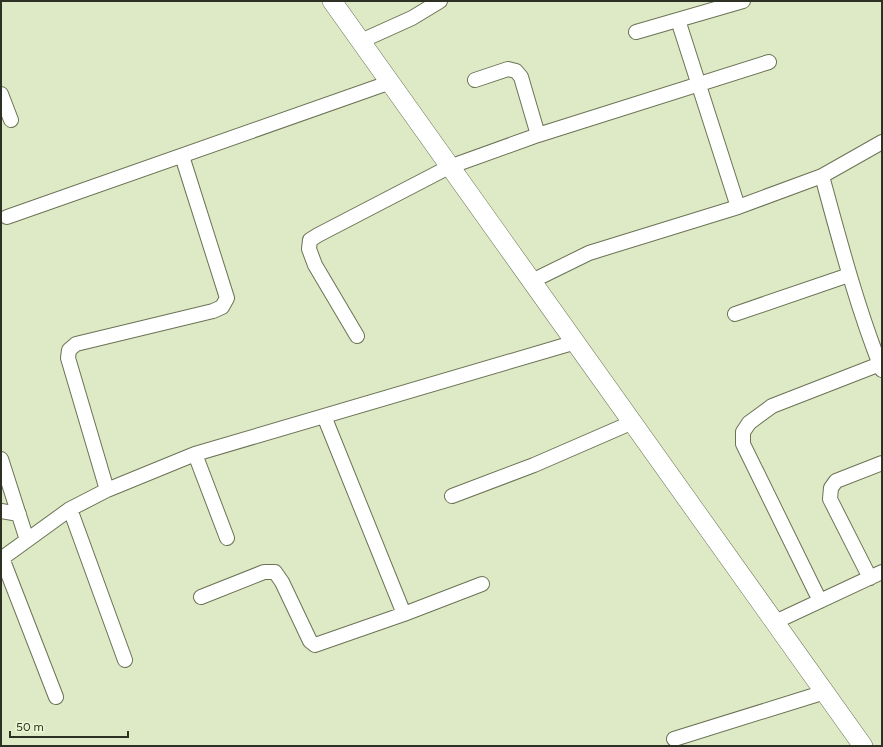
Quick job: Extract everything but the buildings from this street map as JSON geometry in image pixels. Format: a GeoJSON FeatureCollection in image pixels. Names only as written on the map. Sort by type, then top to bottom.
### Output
{"type":"FeatureCollection","features":[{"type":"Feature","properties":{"kind":"main road"},"geometry":{"type":"LineString","coordinates":[[332,1],[863,746]]}},
{"type":"Feature","properties":{"kind":"street"},"geometry":{"type":"LineString","coordinates":[[361,41],[412,18],[440,1]]}},
{"type":"Feature","properties":{"kind":"street"},"geometry":{"type":"LineString","coordinates":[[636,32],[743,1]]}},
{"type":"Feature","properties":{"kind":"street"},"geometry":{"type":"LineString","coordinates":[[678,20],[738,207]]}},
{"type":"Feature","properties":{"kind":"street"},"geometry":{"type":"LineString","coordinates":[[357,336],[315,265],[310,249],[310,240],[449,167],[538,135],[769,62]]}},
{"type":"Feature","properties":{"kind":"street"},"geometry":{"type":"LineString","coordinates":[[475,80],[508,70],[516,71],[521,77],[538,135]]}},
{"type":"Feature","properties":{"kind":"street"},"geometry":{"type":"LineString","coordinates":[[7,217],[391,82]]}},
{"type":"Feature","properties":{"kind":"street"},"geometry":{"type":"LineString","coordinates":[[1,94],[11,120]]}},
{"type":"Feature","properties":{"kind":"street"},"geometry":{"type":"LineString","coordinates":[[532,281],[589,253],[738,207],[822,176],[882,142]]}},
{"type":"Feature","properties":{"kind":"street"},"geometry":{"type":"LineString","coordinates":[[107,490],[68,358],[70,350],[76,344],[213,311],[222,307],[227,298],[182,156]]}},
{"type":"Feature","properties":{"kind":"street"},"geometry":{"type":"LineString","coordinates":[[820,601],[743,444],[743,432],[749,423],[772,406],[881,367],[849,275],[822,176]]}},
{"type":"Feature","properties":{"kind":"street"},"geometry":{"type":"LineString","coordinates":[[735,314],[849,275]]}},
{"type":"Feature","properties":{"kind":"street"},"geometry":{"type":"LineString","coordinates":[[56,697],[2,559],[70,510],[107,490],[194,454],[576,342]]}},
{"type":"Feature","properties":{"kind":"street"},"geometry":{"type":"LineString","coordinates":[[324,416],[404,614]]}},
{"type":"Feature","properties":{"kind":"street"},"geometry":{"type":"LineString","coordinates":[[452,496],[534,465],[633,422]]}},
{"type":"Feature","properties":{"kind":"street"},"geometry":{"type":"LineString","coordinates":[[194,454],[227,538]]}},
{"type":"Feature","properties":{"kind":"street"},"geometry":{"type":"LineString","coordinates":[[1,459],[27,540]]}},
{"type":"Feature","properties":{"kind":"street"},"geometry":{"type":"LineString","coordinates":[[775,622],[876,575],[830,500],[831,488],[836,481],[882,463]]}},
{"type":"Feature","properties":{"kind":"street"},"geometry":{"type":"LineString","coordinates":[[1,510],[19,514]]}},
{"type":"Feature","properties":{"kind":"street"},"geometry":{"type":"LineString","coordinates":[[70,510],[125,660]]}},
{"type":"Feature","properties":{"kind":"street"},"geometry":{"type":"LineString","coordinates":[[201,597],[264,572],[275,572],[282,582],[310,641],[315,646],[482,584]]}},
{"type":"Feature","properties":{"kind":"street"},"geometry":{"type":"LineString","coordinates":[[674,740],[825,692]]}}]}
